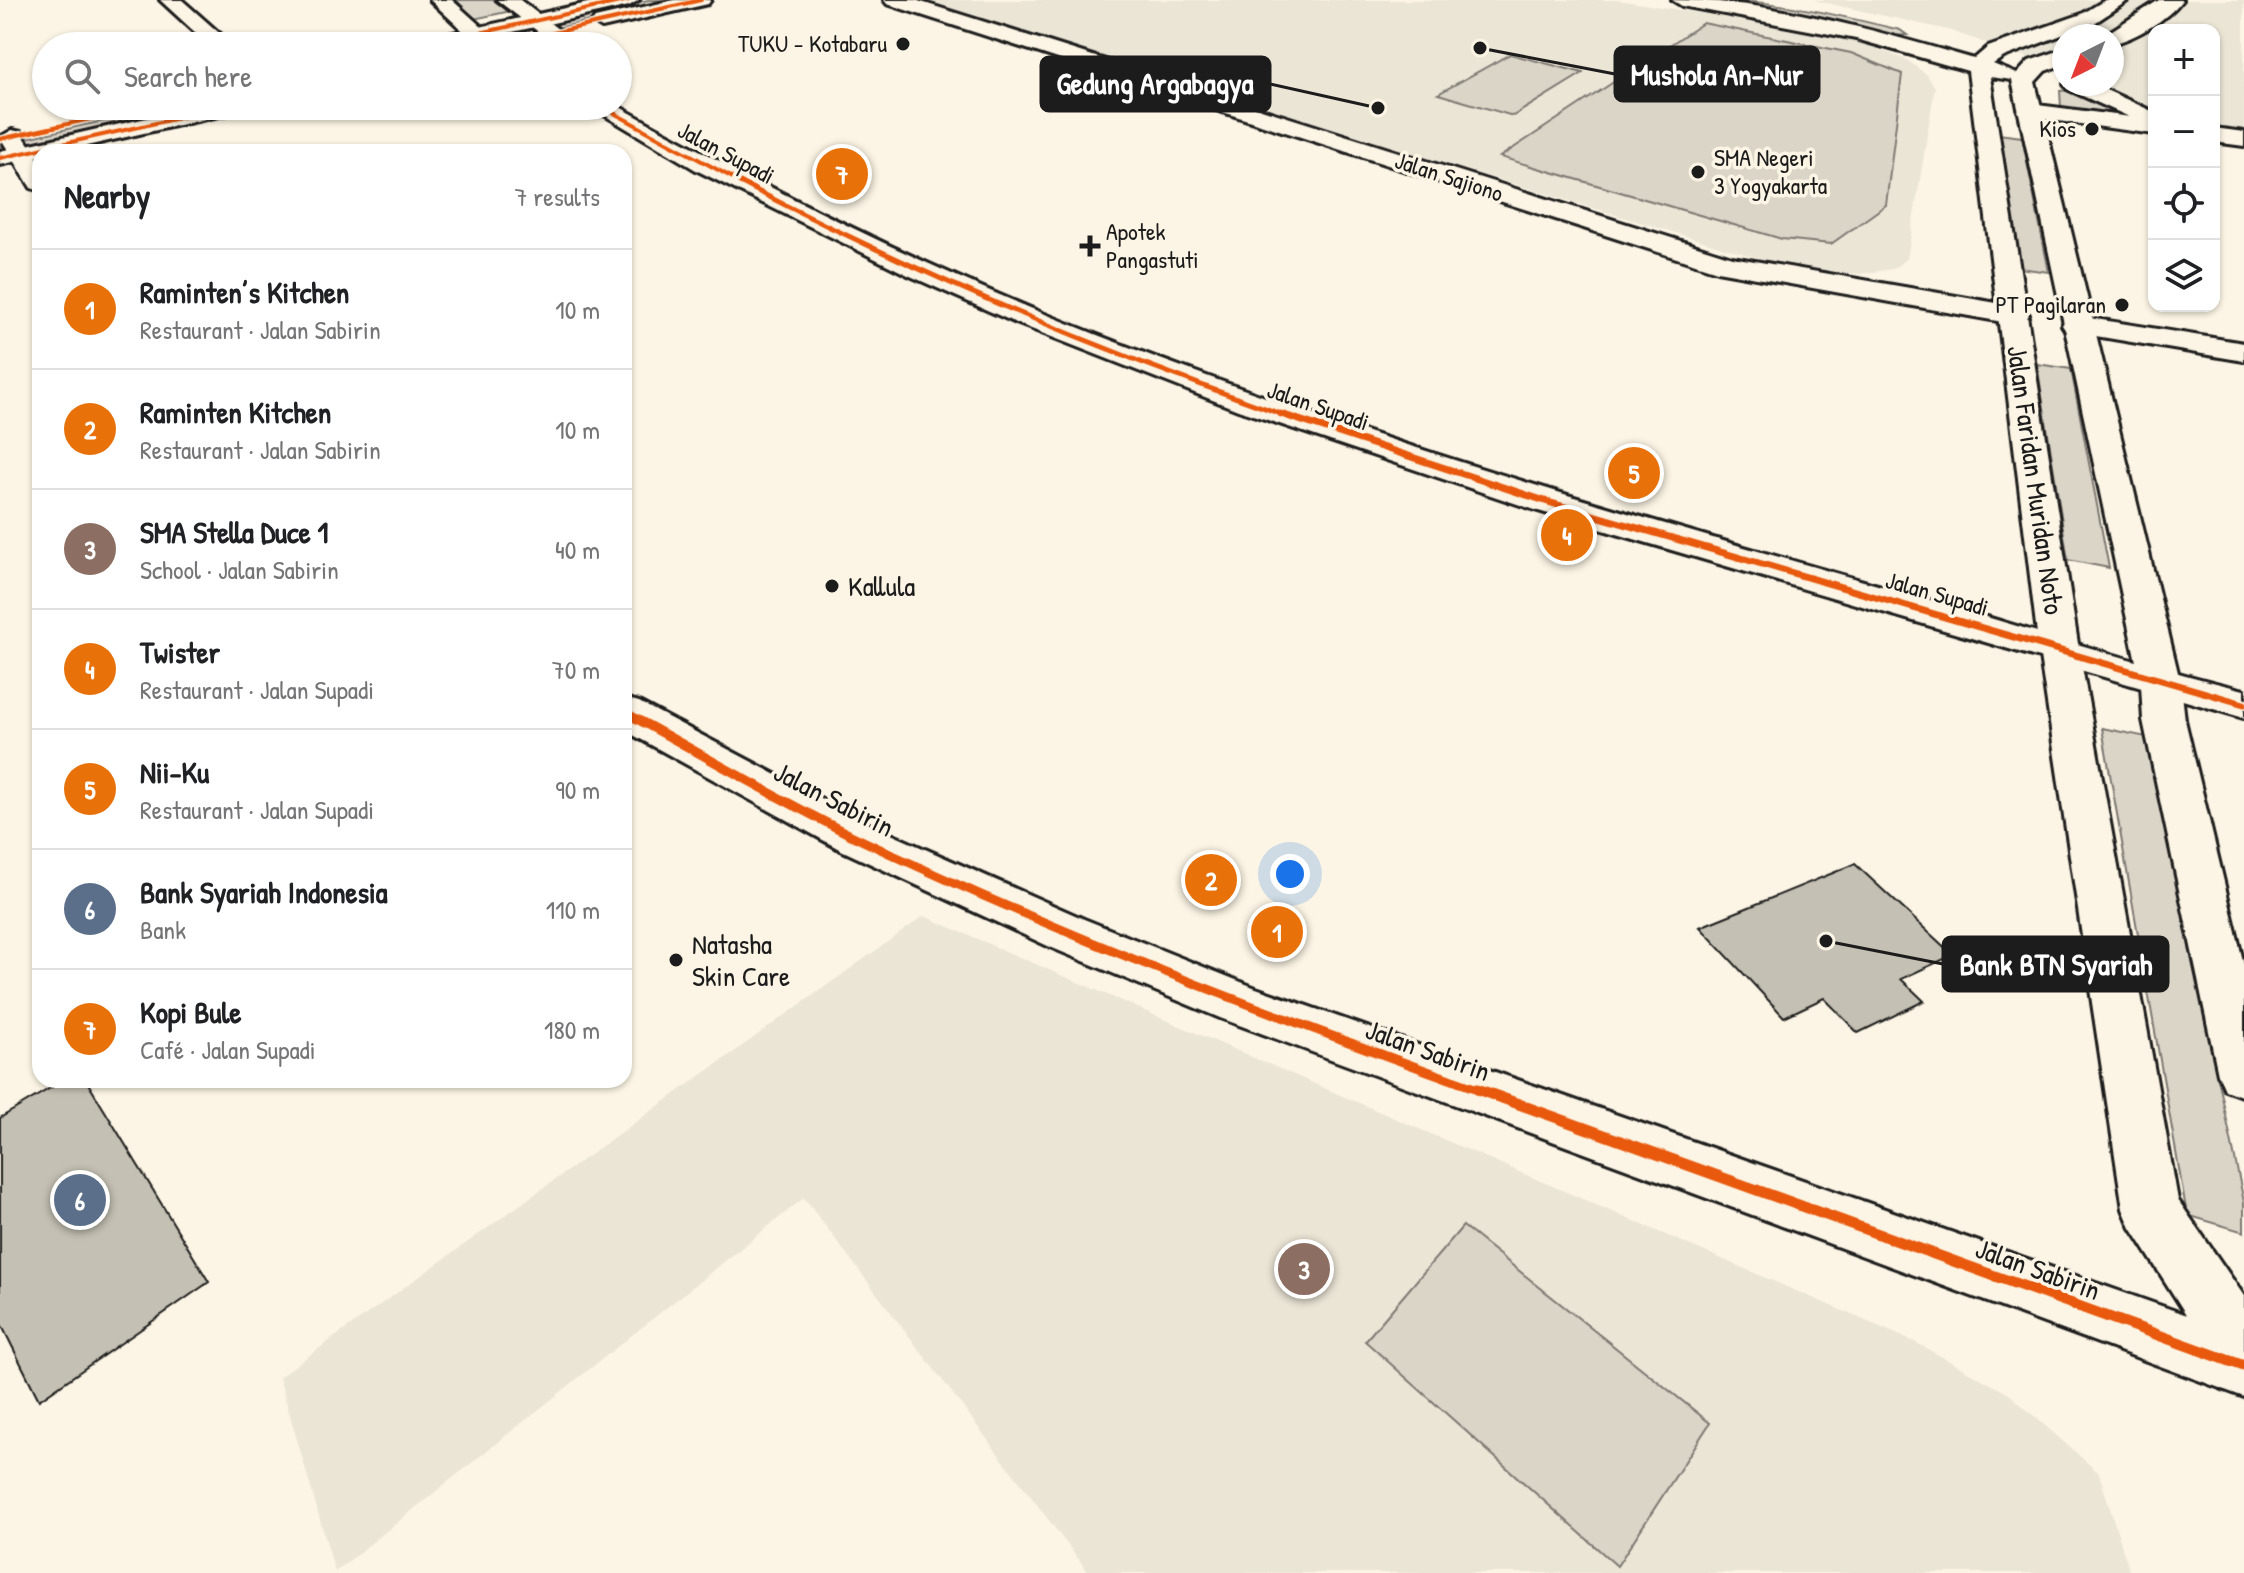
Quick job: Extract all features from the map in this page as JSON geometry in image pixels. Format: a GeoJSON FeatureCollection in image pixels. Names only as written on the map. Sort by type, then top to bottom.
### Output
{"type":"FeatureCollection","features":[{"type":"Feature","properties":{"kind":"street"},"geometry":{"type":"LineString","coordinates":[[170,0],[207,32]]}},
{"type":"Feature","properties":{"kind":"street"},"geometry":{"type":"LineString","coordinates":[[440,0],[484,32]]}},
{"type":"Feature","properties":{"kind":"street"},"geometry":{"type":"LineString","coordinates":[[507,0],[543,27]]}},
{"type":"Feature","properties":{"kind":"street"},"geometry":{"type":"LineString","coordinates":[[529,32],[629,0]]}},
{"type":"Feature","properties":{"kind":"street"},"geometry":{"type":"LineString","coordinates":[[529,32],[701,0]]}},
{"type":"Feature","properties":{"kind":"street","name":"Jalan Sajiono"},"geometry":{"type":"LineString","coordinates":[[894,0],[1727,265],[2244,352]]}},
{"type":"Feature","properties":{"kind":"street"},"geometry":{"type":"LineString","coordinates":[[1682,0],[1833,27],[2148,125]]}},
{"type":"Feature","properties":{"kind":"street"},"geometry":{"type":"LineString","coordinates":[[1779,0],[1863,17],[1986,75],[2030,86],[2052,81]]}},
{"type":"Feature","properties":{"kind":"street"},"geometry":{"type":"LineString","coordinates":[[1986,75],[2118,1],[2166,6]]}},
{"type":"Feature","properties":{"kind":"street"},"geometry":{"type":"LineString","coordinates":[[2124,31],[2166,6]]}},
{"type":"Feature","properties":{"kind":"street"},"geometry":{"type":"LineString","coordinates":[[2030,86],[2052,67]]}},
{"type":"Feature","properties":{"kind":"street","name":"Jalan Faridan Muridan Noto"},"geometry":{"type":"LineString","coordinates":[[1986,75],[2014,315],[2059,650],[2151,1209],[2244,1349]]}},
{"type":"Feature","properties":{"kind":"street"},"geometry":{"type":"LineString","coordinates":[[2030,86],[2077,325],[2161,685],[2164,720],[2244,1074]]}},
{"type":"Feature","properties":{"kind":"street"},"geometry":{"type":"LineString","coordinates":[[2101,96],[2148,118]]}},
{"type":"Feature","properties":{"kind":"street"},"geometry":{"type":"LineString","coordinates":[[9,147],[101,120]]}},
{"type":"Feature","properties":{"kind":"street"},"geometry":{"type":"LineString","coordinates":[[9,147],[156,120]]}},
{"type":"Feature","properties":{"kind":"street","name":"Jalan Supadi"},"geometry":{"type":"LineString","coordinates":[[626,120],[747,188],[885,253],[1023,315],[1182,379],[1522,494],[2059,650],[2161,685],[2244,704]]}},
{"type":"Feature","properties":{"kind":"street"},"geometry":{"type":"LineString","coordinates":[[2220,136],[2244,139]]}},
{"type":"Feature","properties":{"kind":"street"},"geometry":{"type":"LineString","coordinates":[[9,147],[32,174]]}},
{"type":"Feature","properties":{"kind":"street","name":"Jalan Sabirin"},"geometry":{"type":"LineString","coordinates":[[632,716],[857,838],[1067,933],[1238,1003],[2244,1366]]}},
{"type":"Feature","properties":{"kind":"shaded area"},"geometry":{"type":"Polygon","coordinates":[[[456,0],[496,0],[511,11],[474,19],[456,0]]]}},
{"type":"Feature","properties":{"kind":"shaded area"},"geometry":{"type":"Polygon","coordinates":[[[648,0],[683,0],[540,32],[505,32],[648,0]]]}},
{"type":"Feature","properties":{"kind":"shaded area","name":"SMA Negeri 3 Yogyakarta"},"geometry":{"type":"Polygon","coordinates":[[[926,0],[1618,0],[1845,37],[1907,60],[1926,74],[1935,87],[1907,259],[1893,269],[1859,274],[1809,270],[1755,257],[1136,70],[926,0]]]}},
{"type":"Feature","properties":{"kind":"shaded area"},"geometry":{"type":"Polygon","coordinates":[[[1713,0],[1807,9],[1900,30],[1907,35],[1892,36],[1713,0]]]}},
{"type":"Feature","properties":{"kind":"shaded area"},"geometry":{"type":"Polygon","coordinates":[[[1813,0],[2244,0],[2244,131],[2220,129],[2220,24],[2148,24],[2148,107],[2124,96],[2124,24],[2052,24],[2052,66],[1948,30],[1813,0]]]}},
{"type":"Feature","properties":{"kind":"shaded area"},"geometry":{"type":"Polygon","coordinates":[[[1703,23],[1851,53],[1902,74],[1886,205],[1831,244],[1782,239],[1500,157],[1703,23]]]}},
{"type":"Feature","properties":{"kind":"shaded area"},"geometry":{"type":"Polygon","coordinates":[[[1510,54],[1583,73],[1513,116],[1438,94],[1510,54]]]}},
{"type":"Feature","properties":{"kind":"shaded area"},"geometry":{"type":"Polygon","coordinates":[[[2060,96],[2084,96],[2130,117],[2061,107],[2060,96]]]}},
{"type":"Feature","properties":{"kind":"shaded area"},"geometry":{"type":"Polygon","coordinates":[[[107,120],[147,120],[0,153],[0,144],[107,120]]]}},
{"type":"Feature","properties":{"kind":"shaded area"},"geometry":{"type":"Polygon","coordinates":[[[1998,134],[2022,137],[2049,272],[2020,268],[1998,134]]]}},
{"type":"Feature","properties":{"kind":"shaded area"},"geometry":{"type":"Polygon","coordinates":[[[2037,364],[2071,369],[2109,568],[2068,560],[2037,364]]]}},
{"type":"Feature","properties":{"kind":"shaded area"},"geometry":{"type":"Polygon","coordinates":[[[2102,728],[2147,737],[2244,1202],[2244,1232],[2187,1215],[2102,728]]]}},
{"type":"Feature","properties":{"kind":"shaded area"},"geometry":{"type":"Polygon","coordinates":[[[924,916],[1915,1342],[2009,1394],[2099,1473],[2130,1573],[1089,1573],[804,1198],[335,1572],[279,1377],[924,916]]]}},
{"type":"Feature","properties":{"kind":"shaded area"},"geometry":{"type":"Polygon","coordinates":[[[1463,1226],[1710,1423],[1617,1566],[1365,1341],[1463,1226]]]}},
{"type":"Feature","properties":{"kind":"building"},"geometry":{"type":"Polygon","coordinates":[[[1855,864],[1953,955],[1901,979],[1924,1001],[1858,1033],[1824,998],[1784,1017],[1700,927],[1855,864]]]}},
{"type":"Feature","properties":{"kind":"building"},"geometry":{"type":"Polygon","coordinates":[[[51,1088],[91,1088],[209,1282],[39,1400],[0,1322],[0,1118],[51,1088]]]}},
{"type":"Feature","properties":{"kind":"cycle path"},"geometry":{"type":"LineString","coordinates":[[484,32],[629,0]]}},
{"type":"Feature","properties":{"kind":"cycle path"},"geometry":{"type":"LineString","coordinates":[[558,32],[701,0]]}},
{"type":"Feature","properties":{"kind":"cycle path"},"geometry":{"type":"LineString","coordinates":[[0,139],[86,120]]}},
{"type":"Feature","properties":{"kind":"cycle path"},"geometry":{"type":"LineString","coordinates":[[62,144],[170,120]]}},
{"type":"Feature","properties":{"kind":"cycle path"},"geometry":{"type":"LineString","coordinates":[[626,120],[810,219],[918,269],[1027,317],[1249,403],[1548,502],[2244,704]]}},
{"type":"Feature","properties":{"kind":"cycle path"},"geometry":{"type":"LineString","coordinates":[[0,158],[32,151]]}},
{"type":"Feature","properties":{"kind":"cycle path"},"geometry":{"type":"LineString","coordinates":[[632,716],[857,838],[1067,933],[1238,1003],[2244,1366]]}},
{"type":"Feature","properties":{"kind":"place","name":"TUKU - Kotabaru"},"geometry":{"type":"Point","coordinates":[903,44]}},
{"type":"Feature","properties":{"kind":"place","name":"Mushola An-Nur"},"geometry":{"type":"Point","coordinates":[1480,48]}},
{"type":"Feature","properties":{"kind":"place","name":"Gedung Argabagya"},"geometry":{"type":"Point","coordinates":[1378,108]}},
{"type":"Feature","properties":{"kind":"place","name":"Kios"},"geometry":{"type":"Point","coordinates":[2092,129]}},
{"type":"Feature","properties":{"kind":"place","name":"SMA Negeri 3 Yogyakarta"},"geometry":{"type":"Point","coordinates":[1698,172]}},
{"type":"Feature","properties":{"kind":"place","name":"Kopi Bule"},"geometry":{"type":"Point","coordinates":[842,174]}},
{"type":"Feature","properties":{"kind":"place","name":"Apotek Pangastuti"},"geometry":{"type":"Point","coordinates":[1090,246]}},
{"type":"Feature","properties":{"kind":"place","name":"PT Pagilaran"},"geometry":{"type":"Point","coordinates":[2122,305]}},
{"type":"Feature","properties":{"kind":"place","name":"Nii-Ku"},"geometry":{"type":"Point","coordinates":[1634,473]}},
{"type":"Feature","properties":{"kind":"place","name":"Twister"},"geometry":{"type":"Point","coordinates":[1567,535]}},
{"type":"Feature","properties":{"kind":"place","name":"Kallula"},"geometry":{"type":"Point","coordinates":[832,586]}},
{"type":"Feature","properties":{"kind":"place","name":"Raminten Kitchen"},"geometry":{"type":"Point","coordinates":[1211,880]}},
{"type":"Feature","properties":{"kind":"place","name":"Raminten’s Kitchen"},"geometry":{"type":"Point","coordinates":[1277,932]}},
{"type":"Feature","properties":{"kind":"place","name":"Bank BTN Syariah"},"geometry":{"type":"Point","coordinates":[1826,941]}},
{"type":"Feature","properties":{"kind":"place","name":"Natasha Skin Care"},"geometry":{"type":"Point","coordinates":[676,960]}},
{"type":"Feature","properties":{"kind":"place","name":"Bank Syariah Indonesia"},"geometry":{"type":"Point","coordinates":[80,1200]}},
{"type":"Feature","properties":{"kind":"place","name":"SMA Stella Duce 1"},"geometry":{"type":"Point","coordinates":[1304,1269]}}]}
